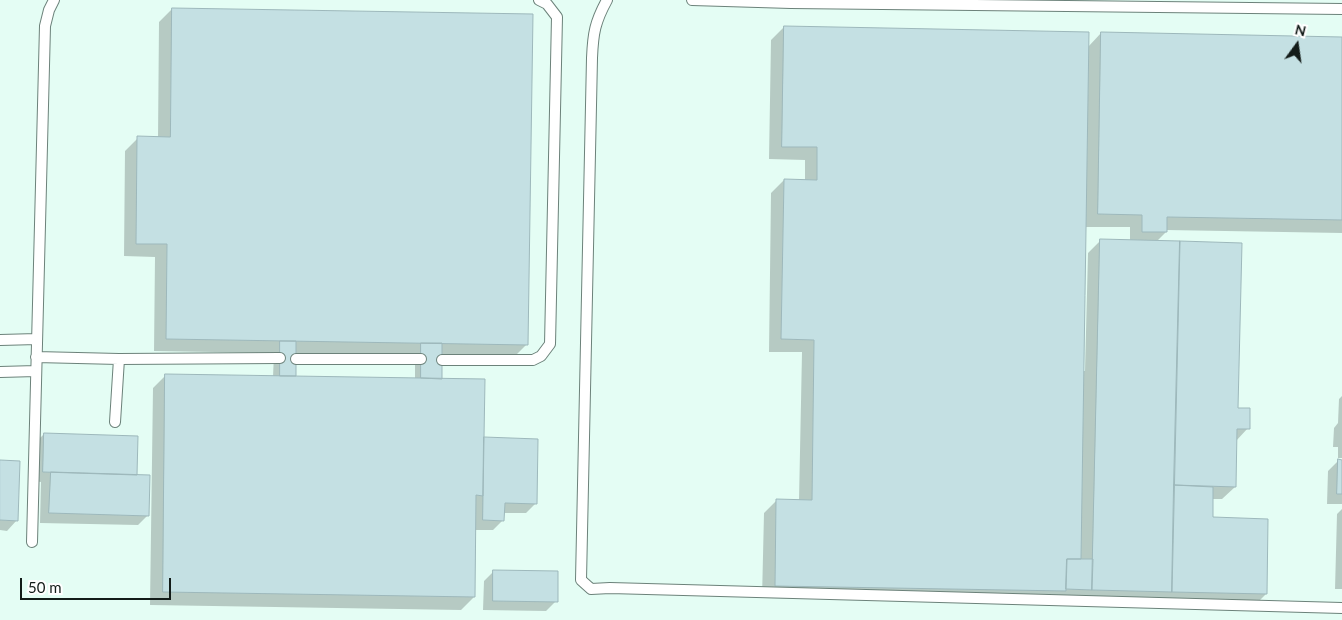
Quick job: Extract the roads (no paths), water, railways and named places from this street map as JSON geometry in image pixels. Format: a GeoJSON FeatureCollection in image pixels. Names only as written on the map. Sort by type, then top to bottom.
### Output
{"type":"FeatureCollection","features":[{"type":"Feature","properties":{"kind":"lane"},"geometry":{"type":"LineString","coordinates":[[32,542],[45,26],[54,0]]}},
{"type":"Feature","properties":{"kind":"lane"},"geometry":{"type":"LineString","coordinates":[[442,360],[533,360],[541,356],[550,344],[557,17],[547,4],[539,0]]}},
{"type":"Feature","properties":{"kind":"lane"},"geometry":{"type":"LineString","coordinates":[[607,0],[599,14],[593,34],[592,58],[581,580],[591,589],[1342,608]]}},
{"type":"Feature","properties":{"kind":"lane"},"geometry":{"type":"LineString","coordinates":[[692,0],[1342,9]]}},
{"type":"Feature","properties":{"kind":"lane"},"geometry":{"type":"LineString","coordinates":[[0,340],[37,339]]}},
{"type":"Feature","properties":{"kind":"lane"},"geometry":{"type":"LineString","coordinates":[[36,357],[119,359],[280,358]]}},
{"type":"Feature","properties":{"kind":"lane"},"geometry":{"type":"LineString","coordinates":[[296,358],[421,360]]}},
{"type":"Feature","properties":{"kind":"lane"},"geometry":{"type":"LineString","coordinates":[[115,422],[119,359]]}},
{"type":"Feature","properties":{"kind":"lane"},"geometry":{"type":"LineString","coordinates":[[0,372],[36,372]]}}]}
